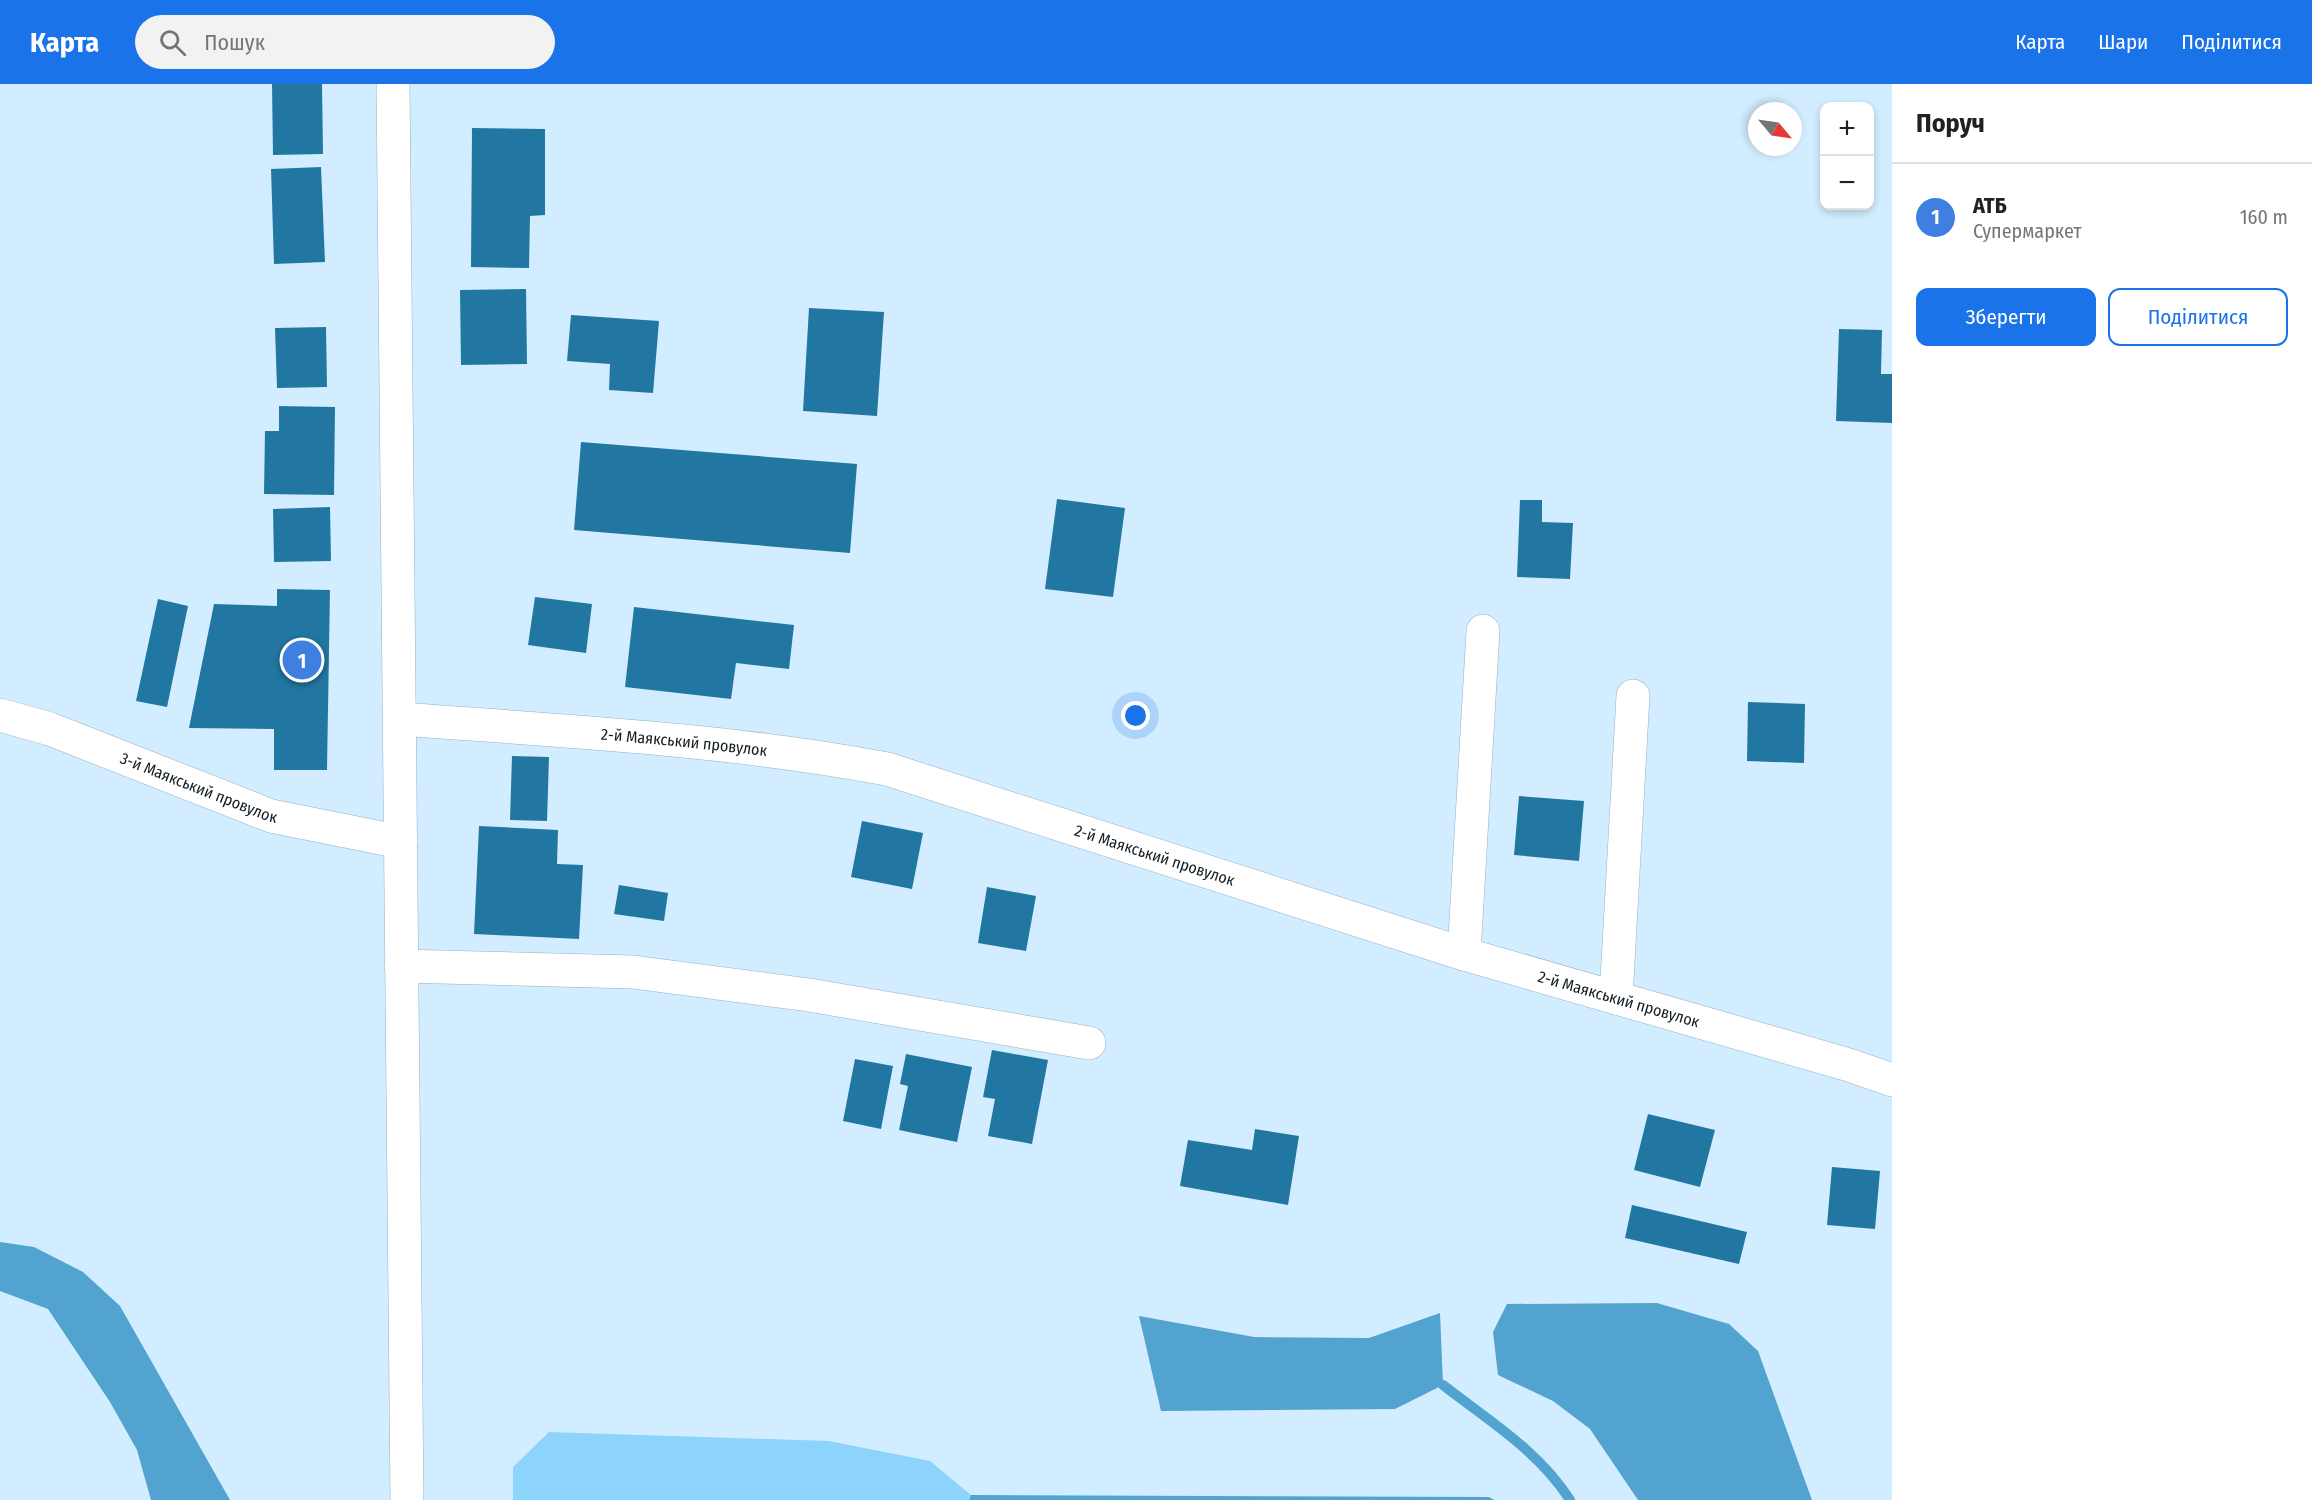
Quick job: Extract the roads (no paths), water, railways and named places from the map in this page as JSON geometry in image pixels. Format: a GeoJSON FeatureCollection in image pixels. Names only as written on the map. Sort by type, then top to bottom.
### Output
{"type":"FeatureCollection","features":[{"type":"Feature","properties":{"kind":"main road"},"geometry":{"type":"LineString","coordinates":[[393,84],[407,1500]]}},
{"type":"Feature","properties":{"kind":"main road"},"geometry":{"type":"LineString","coordinates":[[1464,954],[1483,631]]}},
{"type":"Feature","properties":{"kind":"main road"},"geometry":{"type":"LineString","coordinates":[[1616,998],[1633,696]]}},
{"type":"Feature","properties":{"kind":"main road","name":"3-й Маякський провулок"},"geometry":{"type":"LineString","coordinates":[[0,715],[51,729],[271,816],[401,842]]}},
{"type":"Feature","properties":{"kind":"main road","name":"2-й Маякський провулок"},"geometry":{"type":"LineString","coordinates":[[400,719],[722,744],[887,768],[1464,954],[1849,1065],[1892,1080]]}},
{"type":"Feature","properties":{"kind":"main road"},"geometry":{"type":"LineString","coordinates":[[401,966],[633,972],[809,995],[1089,1043]]}},
{"type":"Feature","properties":{"kind":"waterway"},"geometry":{"type":"LineString","coordinates":[[1443,1385],[1528,1451],[1557,1482],[1570,1500]]}},
{"type":"Feature","properties":{"kind":"place","name":"АТБ"},"geometry":{"type":"Point","coordinates":[302,660]}}]}
